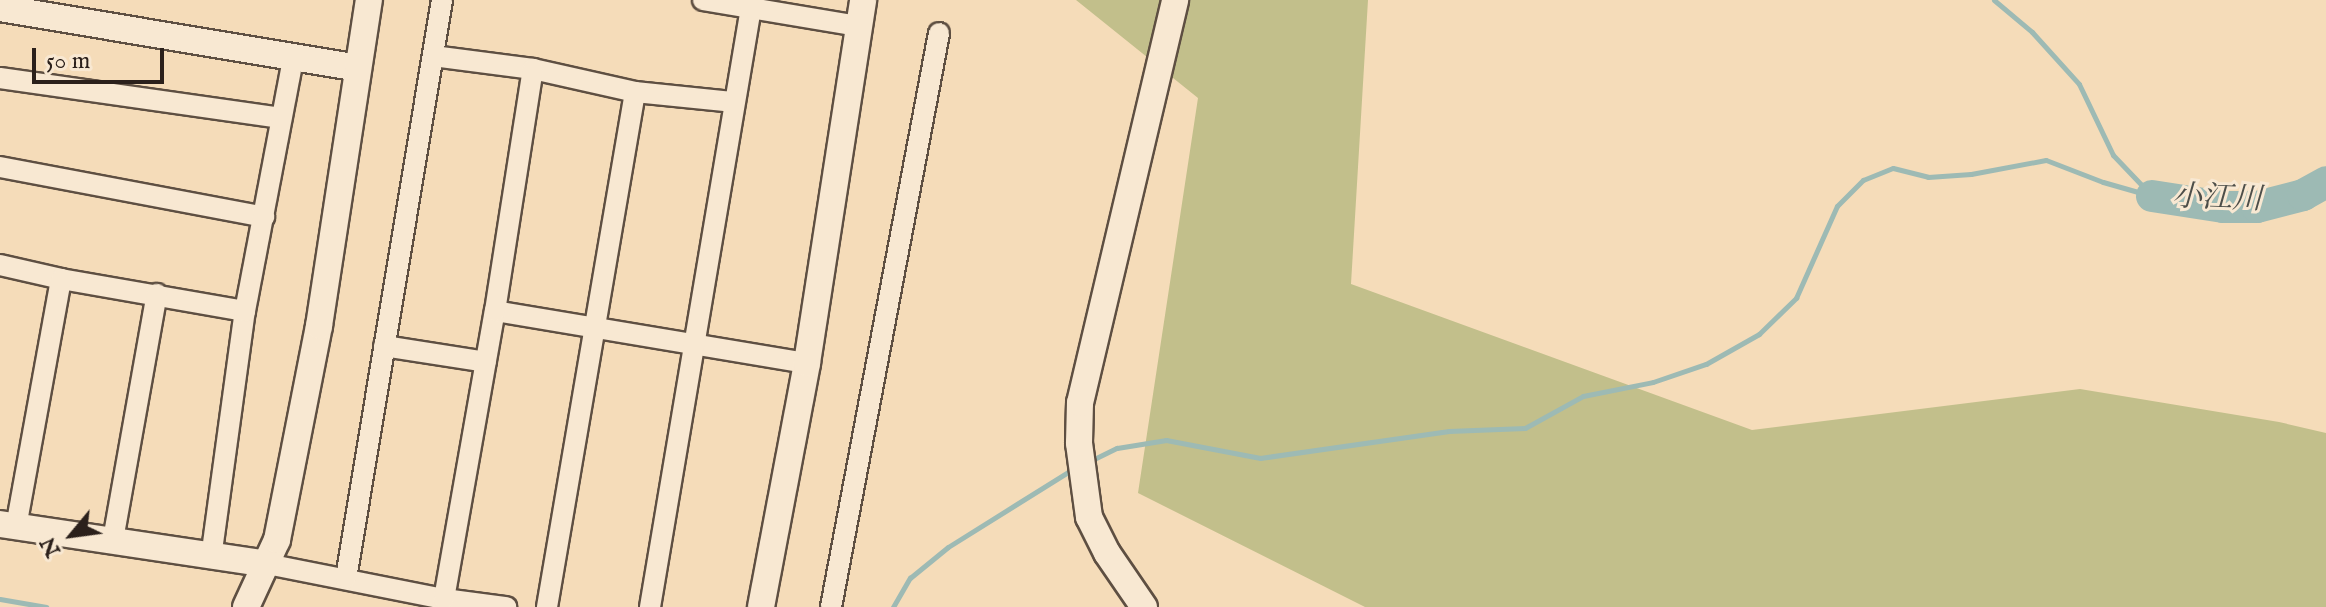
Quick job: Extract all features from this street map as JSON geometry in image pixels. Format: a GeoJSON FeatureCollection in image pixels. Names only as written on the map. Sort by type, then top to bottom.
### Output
{"type":"FeatureCollection","features":[{"type":"Feature","properties":{"kind":"street"},"geometry":{"type":"LineString","coordinates":[[246,607],[277,540],[319,326],[369,0]]}},
{"type":"Feature","properties":{"kind":"street"},"geometry":{"type":"LineString","coordinates":[[346,578],[442,0]]}},
{"type":"Feature","properties":{"kind":"street"},"geometry":{"type":"LineString","coordinates":[[703,0],[751,8],[860,13],[807,363],[761,607]]}},
{"type":"Feature","properties":{"kind":"street"},"geometry":{"type":"LineString","coordinates":[[1144,607],[1107,553],[1089,517],[1079,443],[1080,403],[1175,0]]}},
{"type":"Feature","properties":{"kind":"street"},"geometry":{"type":"LineString","coordinates":[[0,8],[357,68]]}},
{"type":"Feature","properties":{"kind":"street"},"geometry":{"type":"LineString","coordinates":[[650,607],[751,8]]}},
{"type":"Feature","properties":{"kind":"street"},"geometry":{"type":"LineString","coordinates":[[831,607],[939,33]]}},
{"type":"Feature","properties":{"kind":"street"},"geometry":{"type":"LineString","coordinates":[[433,56],[533,69],[635,92],[734,102]]}},
{"type":"Feature","properties":{"kind":"street"},"geometry":{"type":"LineString","coordinates":[[211,558],[245,311],[293,59]]}},
{"type":"Feature","properties":{"kind":"street"},"geometry":{"type":"LineString","coordinates":[[444,599],[495,311],[533,69]]}},
{"type":"Feature","properties":{"kind":"street"},"geometry":{"type":"LineString","coordinates":[[0,78],[281,118]]}},
{"type":"Feature","properties":{"kind":"street"},"geometry":{"type":"LineString","coordinates":[[547,607],[635,92]]}},
{"type":"Feature","properties":{"kind":"street"},"geometry":{"type":"LineString","coordinates":[[0,167],[264,217]]}},
{"type":"Feature","properties":{"kind":"street"},"geometry":{"type":"LineString","coordinates":[[0,265],[61,279],[245,311]]}},
{"type":"Feature","properties":{"kind":"street"},"geometry":{"type":"LineString","coordinates":[[61,279],[8,526],[267,564],[444,599],[506,607]]}},
{"type":"Feature","properties":{"kind":"street"},"geometry":{"type":"LineString","coordinates":[[113,540],[157,294]]}},
{"type":"Feature","properties":{"kind":"street"},"geometry":{"type":"LineString","coordinates":[[495,311],[807,363]]}},
{"type":"Feature","properties":{"kind":"street"},"geometry":{"type":"LineString","coordinates":[[384,346],[486,362]]}},
{"type":"Feature","properties":{"kind":"shaded area"},"geometry":{"type":"Polygon","coordinates":[[[1076,0],[1368,0],[1351,284],[1752,430],[2080,389],[2279,422],[2326,433],[2326,607],[1365,607],[1138,493],[1198,98],[1076,0]]]}},
{"type":"Feature","properties":{"kind":"waterway"},"geometry":{"type":"LineString","coordinates":[[1994,0],[2032,32],[2079,84],[2113,155],[2152,196]]}},
{"type":"Feature","properties":{"kind":"waterway"},"geometry":{"type":"LineString","coordinates":[[1090,461],[1117,448],[1166,440],[1260,458],[1449,431],[1525,428],[1583,396],[1653,382],[1706,364],[1759,334],[1796,298],[1837,206],[1863,180],[1893,168],[1928,177],[1971,174],[2046,160],[2103,182],[2152,196]]}},
{"type":"Feature","properties":{"kind":"waterway","name":"小江川"},"geometry":{"type":"LineString","coordinates":[[2152,196],[2223,207],[2257,207],[2303,195],[2326,182]]}},
{"type":"Feature","properties":{"kind":"waterway"},"geometry":{"type":"LineString","coordinates":[[893,607],[910,578],[948,547],[1073,469]]}},
{"type":"Feature","properties":{"kind":"waterway"},"geometry":{"type":"LineString","coordinates":[[0,599],[46,607]]}}]}
